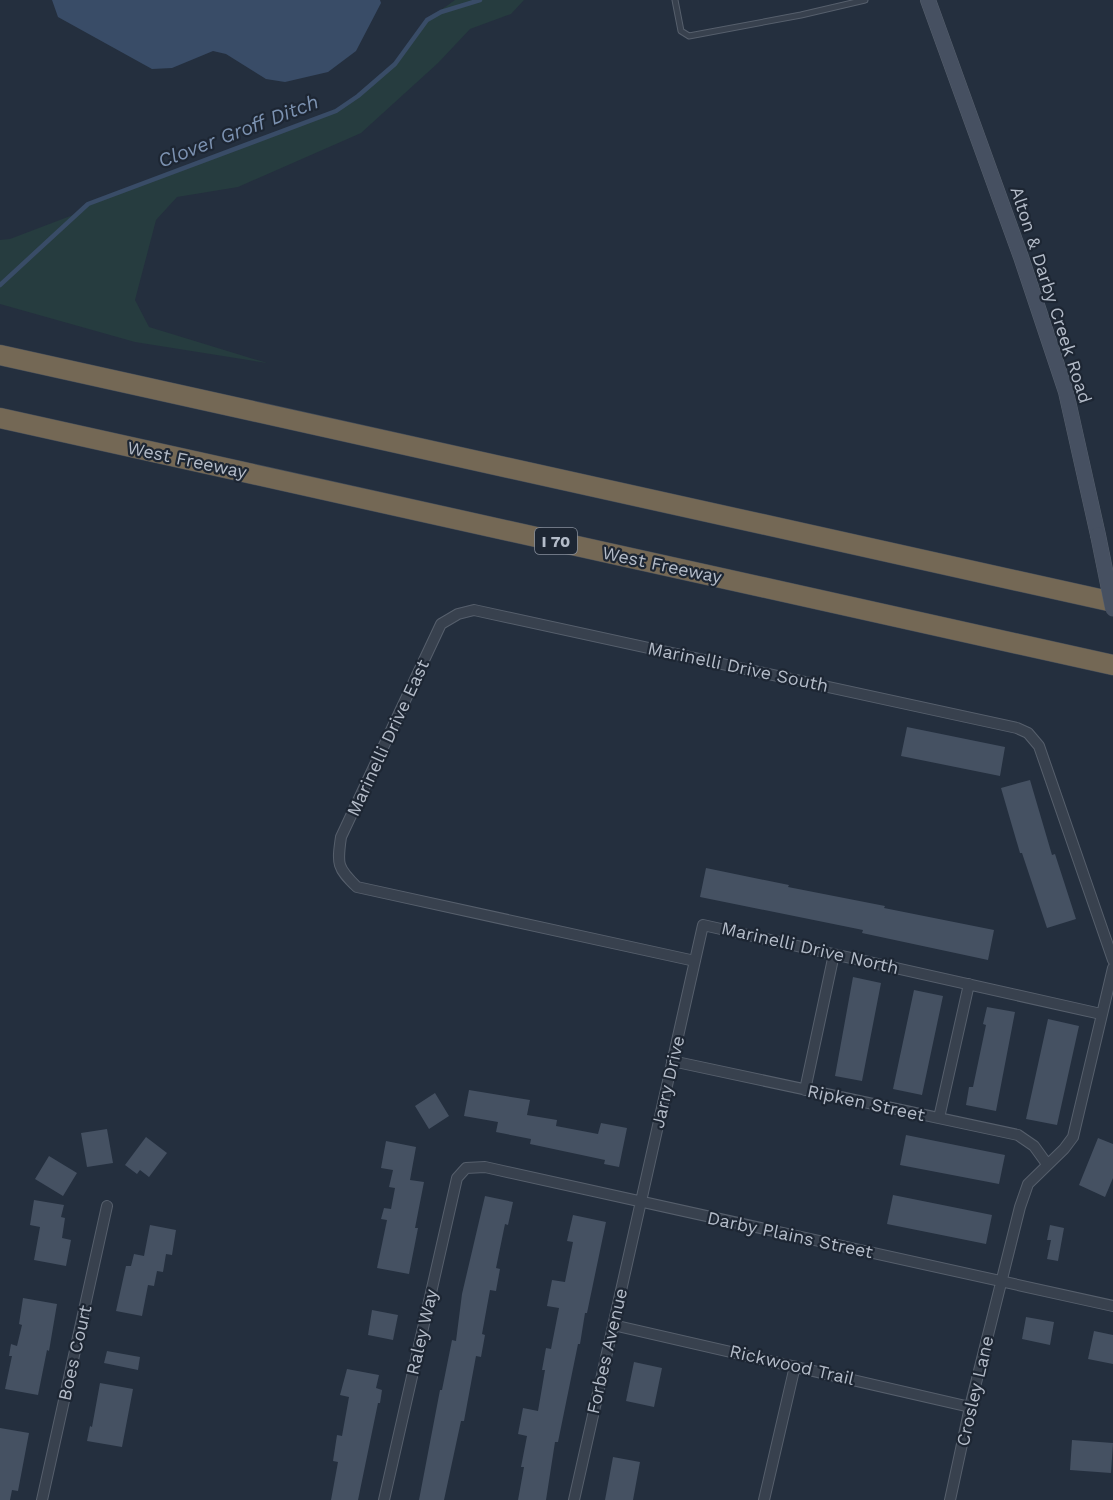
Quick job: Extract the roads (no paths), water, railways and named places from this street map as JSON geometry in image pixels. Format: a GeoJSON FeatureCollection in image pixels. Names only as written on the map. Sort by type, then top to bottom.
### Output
{"type":"FeatureCollection","features":[{"type":"Feature","properties":{"kind":"highway"},"geometry":{"type":"LineString","coordinates":[[0,356],[1113,602]]}},
{"type":"Feature","properties":{"kind":"highway","name":"West Freeway"},"geometry":{"type":"LineString","coordinates":[[0,418],[1113,664]]}},
{"type":"Feature","properties":{"kind":"main road","name":"Alton & Darby Creek Road"},"geometry":{"type":"LineString","coordinates":[[928,0],[1021,257],[1062,381],[1113,609]]}},
{"type":"Feature","properties":{"kind":"street","name":"Marinelli Drive South"},"geometry":{"type":"LineString","coordinates":[[458,614],[474,610],[1017,728],[1028,733],[1039,746],[1113,960]]}},
{"type":"Feature","properties":{"kind":"street","name":"Marinelli Drive East"},"geometry":{"type":"LineString","coordinates":[[458,614],[441,624],[341,837],[338,858],[342,873],[357,887],[695,961]]}},
{"type":"Feature","properties":{"kind":"street","name":"Marinelli Drive North"},"geometry":{"type":"LineString","coordinates":[[695,961],[703,925],[1101,1014]]}},
{"type":"Feature","properties":{"kind":"street"},"geometry":{"type":"LineString","coordinates":[[805,1090],[834,954]]}},
{"type":"Feature","properties":{"kind":"street","name":"Jarry Drive"},"geometry":{"type":"LineString","coordinates":[[640,1203],[695,961]]}},
{"type":"Feature","properties":{"kind":"street","name":"Crosley Lane"},"geometry":{"type":"LineString","coordinates":[[950,1500],[970,1407],[1020,1207],[1028,1184],[1073,1137],[1113,968]]}},
{"type":"Feature","properties":{"kind":"street"},"geometry":{"type":"LineString","coordinates":[[939,1118],[969,984]]}},
{"type":"Feature","properties":{"kind":"street","name":"Ripken Street"},"geometry":{"type":"LineString","coordinates":[[672,1061],[1018,1135],[1034,1146],[1047,1164]]}},
{"type":"Feature","properties":{"kind":"street","name":"Darby Plains Street"},"geometry":{"type":"LineString","coordinates":[[466,1168],[485,1167],[1113,1306]]}},
{"type":"Feature","properties":{"kind":"street","name":"Raley Way"},"geometry":{"type":"LineString","coordinates":[[384,1500],[457,1178],[466,1168]]}},
{"type":"Feature","properties":{"kind":"street","name":"Forbes Avenue"},"geometry":{"type":"LineString","coordinates":[[574,1500],[640,1203]]}},
{"type":"Feature","properties":{"kind":"street","name":"Boes Court"},"geometry":{"type":"LineString","coordinates":[[42,1500],[107,1206]]}},
{"type":"Feature","properties":{"kind":"street","name":"Rickwood Trail"},"geometry":{"type":"LineString","coordinates":[[613,1324],[970,1407]]}},
{"type":"Feature","properties":{"kind":"street"},"geometry":{"type":"LineString","coordinates":[[764,1500],[795,1366]]}},
{"type":"Feature","properties":{"kind":"lane"},"geometry":{"type":"LineString","coordinates":[[675,0],[681,31],[689,36],[801,15],[865,0]]}},
{"type":"Feature","properties":{"kind":"water"},"geometry":{"type":"Polygon","coordinates":[[[52,0],[380,0],[381,3],[356,51],[328,72],[285,82],[266,79],[226,54],[213,51],[172,68],[152,69],[58,17],[52,0]]]}},
{"type":"Feature","properties":{"kind":"waterway","name":"Clover Groff Ditch"},"geometry":{"type":"LineString","coordinates":[[0,285],[88,204],[336,111],[358,96],[395,64],[427,20],[441,12],[480,0]]}}]}
